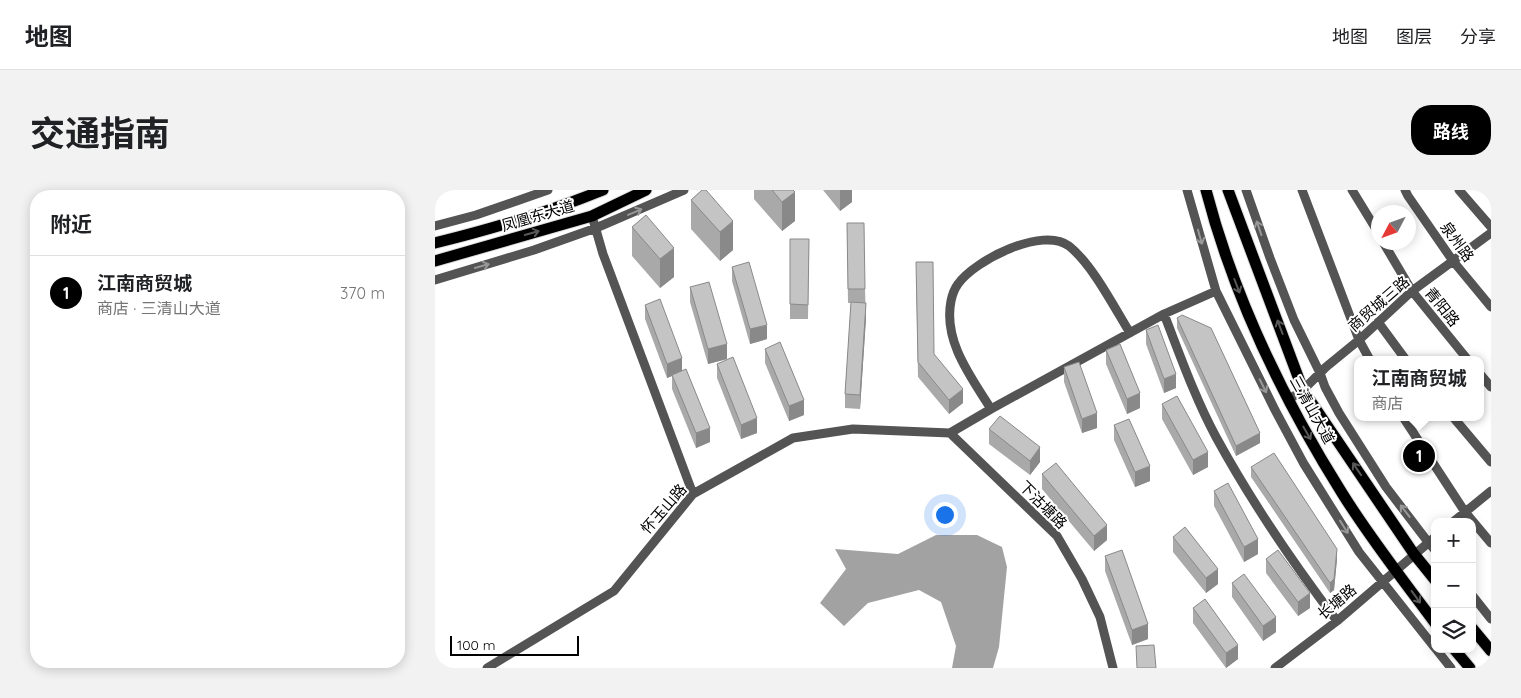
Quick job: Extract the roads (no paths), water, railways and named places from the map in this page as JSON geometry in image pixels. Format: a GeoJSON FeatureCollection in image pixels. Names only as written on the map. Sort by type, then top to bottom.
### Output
{"type":"FeatureCollection","features":[{"type":"Feature","properties":{"kind":"main road","name":"凤凰东大道"},"geometry":{"type":"LineString","coordinates":[[435,243],[495,227],[573,202],[603,190]]}},
{"type":"Feature","properties":{"kind":"main road","name":"凤凰东大道"},"geometry":{"type":"LineString","coordinates":[[435,261],[592,216],[646,190]]}},
{"type":"Feature","properties":{"kind":"main road","name":"三清山大道"},"geometry":{"type":"LineString","coordinates":[[1206,190],[1235,283],[1257,338],[1288,400],[1343,494],[1431,618]]}},
{"type":"Feature","properties":{"kind":"main road","name":"三清山大道"},"geometry":{"type":"LineString","coordinates":[[1228,190],[1303,390],[1414,554],[1431,575]]}},
{"type":"Feature","properties":{"kind":"main road"},"geometry":{"type":"LineString","coordinates":[[1476,633],[1491,651]]}},
{"type":"Feature","properties":{"kind":"main road"},"geometry":{"type":"LineString","coordinates":[[1457,653],[1470,668]]}},
{"type":"Feature","properties":{"kind":"street"},"geometry":{"type":"LineString","coordinates":[[435,226],[476,215],[548,190]]}},
{"type":"Feature","properties":{"kind":"street"},"geometry":{"type":"LineString","coordinates":[[435,280],[534,250],[595,228],[684,190]]}},
{"type":"Feature","properties":{"kind":"street"},"geometry":{"type":"LineString","coordinates":[[1187,190],[1216,291],[1304,464],[1359,552],[1431,643]]}},
{"type":"Feature","properties":{"kind":"street"},"geometry":{"type":"LineString","coordinates":[[1246,190],[1294,320],[1325,387],[1339,413],[1387,487],[1431,540]]}},
{"type":"Feature","properties":{"kind":"street"},"geometry":{"type":"LineString","coordinates":[[1302,190],[1359,340],[1368,356]]}},
{"type":"Feature","properties":{"kind":"street"},"geometry":{"type":"LineString","coordinates":[[1353,190],[1371,220]]}},
{"type":"Feature","properties":{"kind":"street","name":"泉州路"},"geometry":{"type":"LineString","coordinates":[[1405,190],[1453,262],[1491,307]]}},
{"type":"Feature","properties":{"kind":"street"},"geometry":{"type":"LineString","coordinates":[[1459,190],[1491,227]]}},
{"type":"Feature","properties":{"kind":"street"},"geometry":{"type":"LineString","coordinates":[[592,216],[606,263],[693,494]]}},
{"type":"Feature","properties":{"kind":"street","name":"商贸城三路"},"geometry":{"type":"LineString","coordinates":[[1288,400],[1303,390],[1412,292],[1491,233]]}},
{"type":"Feature","properties":{"kind":"street"},"geometry":{"type":"LineString","coordinates":[[991,409],[956,350],[950,326],[951,301],[958,284],[974,268],[999,252],[1030,242],[1054,239],[1068,245],[1087,264],[1130,333]]}},
{"type":"Feature","properties":{"kind":"street","name":"青阳路"},"geometry":{"type":"LineString","coordinates":[[1388,250],[1412,292],[1465,356]]}},
{"type":"Feature","properties":{"kind":"street"},"geometry":{"type":"LineString","coordinates":[[950,433],[1164,314],[1216,291]]}},
{"type":"Feature","properties":{"kind":"street"},"geometry":{"type":"LineString","coordinates":[[1164,314],[1185,371],[1215,436],[1244,485],[1304,577],[1337,621]]}},
{"type":"Feature","properties":{"kind":"street"},"geometry":{"type":"LineString","coordinates":[[1378,322],[1403,356]]}},
{"type":"Feature","properties":{"kind":"street"},"geometry":{"type":"LineString","coordinates":[[1406,421],[1465,512],[1491,542]]}},
{"type":"Feature","properties":{"kind":"street"},"geometry":{"type":"LineString","coordinates":[[1456,421],[1491,462]]}},
{"type":"Feature","properties":{"kind":"street","name":"怀玉山路"},"geometry":{"type":"LineString","coordinates":[[487,668],[614,591],[693,494],[793,438],[853,429],[950,433]]}},
{"type":"Feature","properties":{"kind":"street","name":"下沽塘路"},"geometry":{"type":"LineString","coordinates":[[950,433],[1057,536],[1082,579],[1100,617],[1113,668]]}},
{"type":"Feature","properties":{"kind":"street"},"geometry":{"type":"LineString","coordinates":[[1458,518],[1491,491]]}},
{"type":"Feature","properties":{"kind":"street","name":"长塘路"},"geometry":{"type":"LineString","coordinates":[[1275,668],[1337,621],[1431,540]]}},
{"type":"Feature","properties":{"kind":"street"},"geometry":{"type":"LineString","coordinates":[[1476,600],[1491,618]]}},
{"type":"Feature","properties":{"kind":"street"},"geometry":{"type":"LineString","coordinates":[[1439,653],[1451,668]]}},
{"type":"Feature","properties":{"kind":"place","name":"江南商贸城"},"geometry":{"type":"Point","coordinates":[1419,456]}}]}
